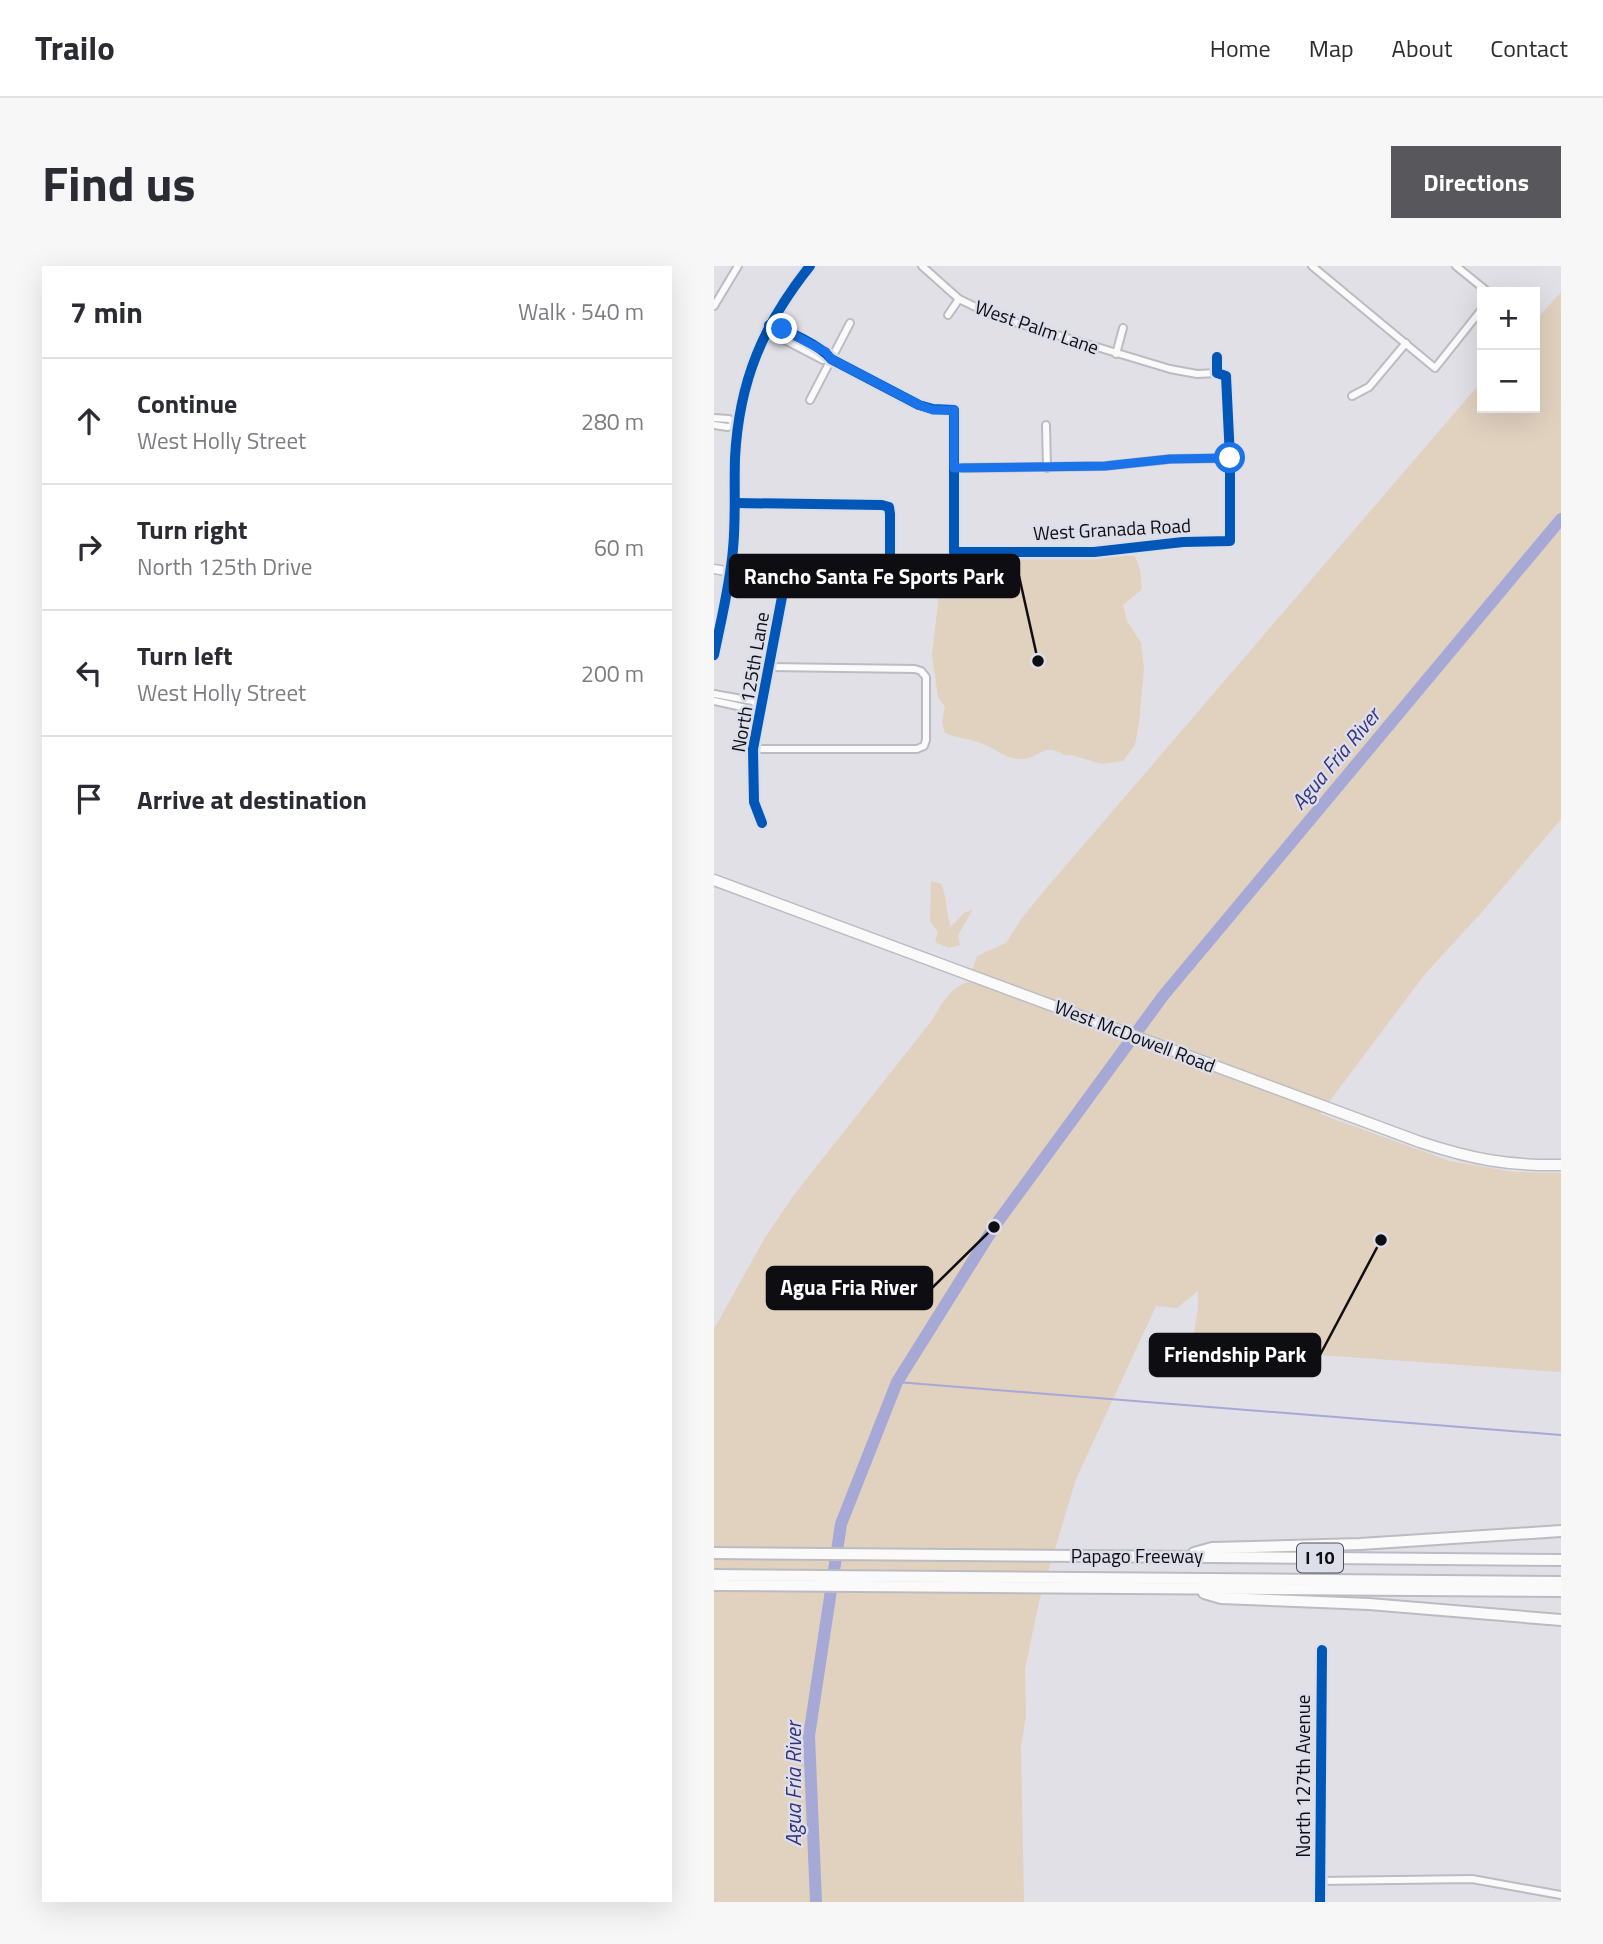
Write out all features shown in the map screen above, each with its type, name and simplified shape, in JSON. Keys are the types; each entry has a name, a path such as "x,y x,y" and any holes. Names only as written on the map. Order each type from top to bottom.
{"highway":[{"path":"1178,1557 1212,1548 1360,1545 1561,1531"},
{"name":"Papago Freeway","path":"714,1553 1561,1559"},
{"path":"714,1575 1076,1583 1561,1582"},
{"name":"Papago Freeway","path":"714,1585 1076,1583 1187,1589 1561,1591"},
{"path":"1187,1589 1221,1598 1368,1604 1561,1620"}],"main road":[{"name":"West McDowell Road","path":"714,880 1326,1108 1473,1159 1521,1165 1561,1165"}],"street":[{"path":"714,306 738,266"},
{"path":"714,655 731,572 738,425 749,372 769,325 810,266"},
{"name":"West Palm Lane","path":"922,266 959,299 994,316 1170,369 1197,374 1217,373"},
{"path":"1312,266 1435,368 1477,315"},
{"path":"1456,266 1482,287"},
{"path":"1465,273 1471,266"},
{"name":"West Palm Lane","path":"947,315 959,299"},
{"path":"810,400 850,323"},
{"path":"769,325 826,352 831,359 919,405 933,410 954,410 954,468 1105,466 1170,459 1230,458 1226,376 1217,373 1217,357"},
{"name":"West Palm Lane","path":"1116,354 1123,328"},
{"path":"1352,396 1369,387 1406,343"},
{"path":"714,418 729,419 738,425"},
{"path":"714,425 738,425"},
{"path":"1046,425 1047,468"},
{"name":"West Granada Road","path":"954,468 954,552 1094,552 1183,542 1230,541 1230,458"},
{"name":"North 125th Lane","path":"735,503 889,507 890,583 883,587 796,586 786,589 782,597 771,667 753,749 754,802 762,822"},
{"path":"714,569 731,572"},
{"path":"753,749 916,749 924,746 926,677 921,671 771,667"},
{"path":"714,694 753,701 761,708"},
{"path":"714,701 751,709 761,708"},
{"name":"North 127th Avenue","path":"1320,1902 1322,1650"},
{"path":"1320,1881 1472,1879 1561,1895"}],"shaded area":[{"path":"1561,292 1561,819 1425,974 1320,1114 1450,1161 1514,1172 1561,1173 1561,1372 1192,1346 1198,1291 1177,1308 1156,1306 1076,1479 1039,1602 1025,1669 1026,1716 1021,1746 1024,1902 714,1902 714,1329 766,1236 794,1195 933,1019 947,997 968,982 977,956 1006,943 1044,891 1477,387 1477,413 1540,413 1540,315"},
{"path":"1135,556 1140,570 1142,589 1123,605 1127,621 1141,643 1144,668 1135,745 1123,761 1102,764 1052,750 1029,758 1016,759 983,744 945,733 942,722 945,707 938,697 932,655 938,603 937,580 948,560 1092,558"},
{"path":"931,881 941,884 951,927 964,913 973,909 958,935 960,945 949,948 935,942 938,932 930,921"}],"waterway":[{"name":"Agua Fria River","path":"816,1902 809,1736 841,1524 897,1382 994,1227 1163,996 1561,519"},
{"path":"897,1382 1561,1435"}],"cycle path":[{"path":"714,655 732,562 737,430 748,379 756,355 779,310 810,266"},
{"path":"769,325 803,339 831,359 919,405 954,410 954,552 1094,552 1183,542 1230,541 1226,376 1217,373 1217,357"},
{"path":"735,503 882,505 889,507 890,514 890,583 883,587 796,586 786,589 782,597 753,749 754,802 762,823"},
{"path":"1320,1902 1322,1650"}],"place":[{"name":"Rancho Santa Fe Sports Park","path":"1038,661"},
{"name":"Agua Fria River","path":"994,1227"},
{"name":"Friendship Park","path":"1381,1240"}],"route":[{"path":"782,329 826,352 831,359 919,405 933,410 954,410 954,468 1105,466 1170,459 1230,458"}]}
